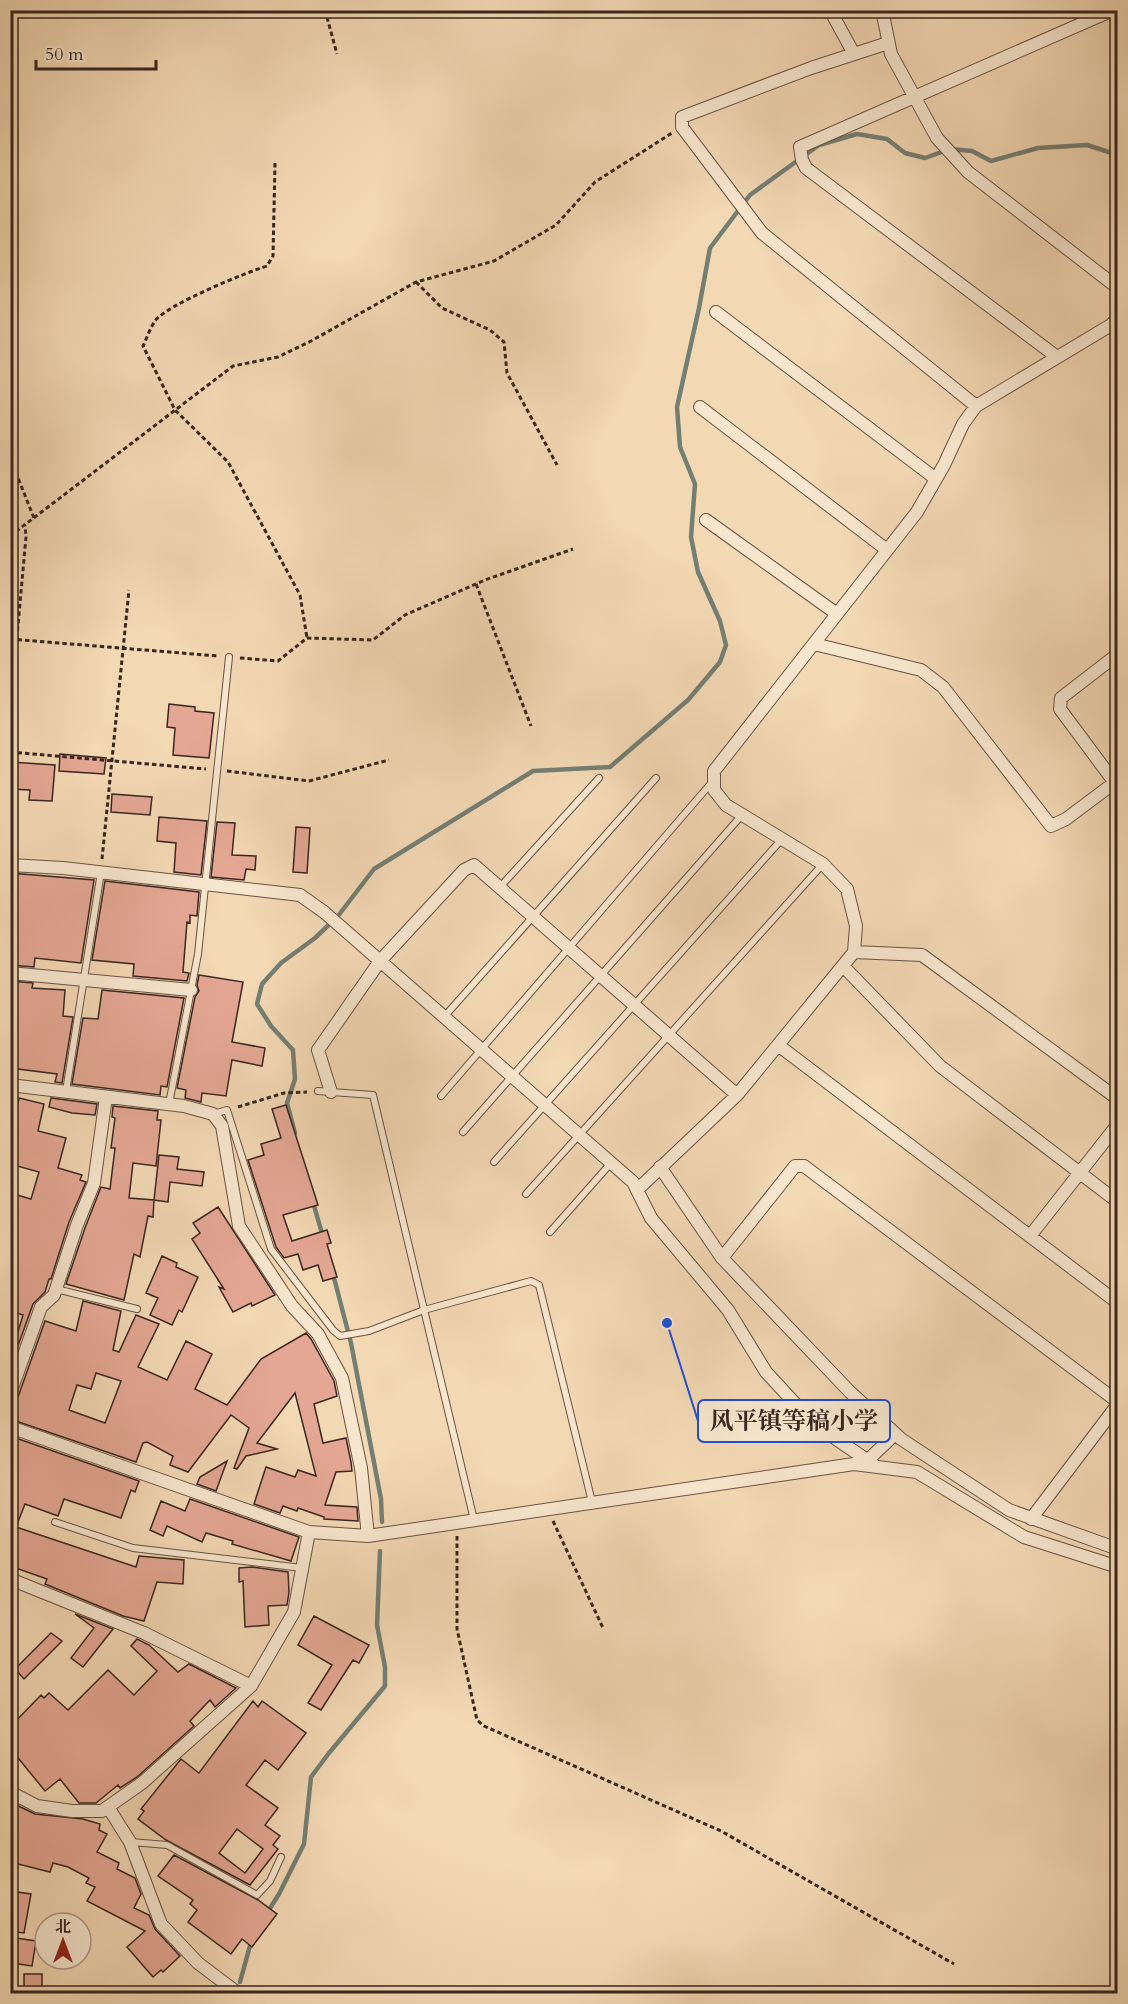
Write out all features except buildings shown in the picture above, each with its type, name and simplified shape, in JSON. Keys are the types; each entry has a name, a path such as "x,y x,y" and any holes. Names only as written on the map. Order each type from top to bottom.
{"street":[{"path":"830,10 854,54"},
{"path":"882,10 891,54 937,138 968,172 1118,288"},
{"path":"1057,357 806,168 800,147 1113,10"},
{"path":"888,43 811,68 682,117 682,127 762,233 976,405"},
{"path":"716,312 936,479"},
{"path":"637,1190 737,1095 854,952 856,926 847,889 824,864 726,805 714,790 714,771 916,512 936,479 963,424 976,405 1111,325 1118,318"},
{"path":"700,407 887,550"},
{"path":"706,520 837,614"},
{"path":"814,644 921,670 943,687 1051,826 1066,819 1116,783 1060,709 1061,698 1118,654"},
{"path":"10,865 101,872 300,895 324,912 633,1182 651,1218 728,1310 766,1372 814,1424 872,1464"},
{"path":"325,1092 318,1050 380,962 464,870 474,865 737,1095"},
{"path":"854,952 922,955 1118,1100"},
{"path":"843,966 940,1066 1118,1202"},
{"path":"10,973 191,990"},
{"path":"778,1045 1118,1303"},
{"path":"10,1085 184,1106 213,1114 222,1126 239,1226 292,1306 318,1334 342,1378 361,1468 369,1536"},
{"path":"10,1394 41,1307 54,1295 77,1225 94,1184 106,1097"},
{"path":"1030,1236 1118,1124"},
{"path":"722,1258 795,1166 804,1166 1118,1403 1031,1519"},
{"path":"660,1167 722,1258 850,1392 895,1434 1009,1510 1118,1549"},
{"path":"10,1426 309,1532 369,1536 854,1464 872,1464 917,1472 1024,1537 1118,1567"},
{"path":"872,1464 895,1434"},
{"path":"10,1792 37,1806 72,1811 102,1811 142,1783 251,1686 294,1612 309,1532"},
{"path":"10,1579 144,1633 251,1686"},
{"path":"108,1807 130,1842 161,1924 198,1964 239,1994"}],"lane":[{"path":"169,1104 198,954 229,657"},
{"path":"500,887 599,778"},
{"path":"444,1017 656,778"},
{"path":"441,1096 714,780"},
{"path":"463,1132 742,815"},
{"path":"494,1162 782,839"},
{"path":"526,1194 824,864"},
{"path":"66,1092 101,872"},
{"path":"325,1092 373,1095 474,1520"},
{"path":"213,1114 227,1110 270,1249 340,1336 369,1331 424,1310 531,1281 539,1285 592,1502"},
{"path":"550,1232 611,1163"},
{"path":"56,1289 136,1309"},
{"path":"55,1522 133,1548 302,1568"},
{"path":"130,1842 167,1845 257,1895 270,1881 281,1857"}],"path":[{"path":"326,10 337,54"},
{"path":"10,536 232,366 278,357 416,282 494,261 556,225 595,182 682,127"},
{"path":"275,163 273,256 267,266 251,270 170,307 155,320 143,346 175,410 228,462 300,595 308,638"},
{"path":"416,282 442,308 490,330 504,342 507,373 557,465"},
{"path":"10,458 34,518"},
{"path":"10,713 18,639 25,525"},
{"path":"10,639 278,661 308,638 373,640 405,615 476,584 573,549"},
{"path":"476,584 531,726"},
{"path":"101,872 129,590"},
{"path":"10,752 218,770 309,781 389,760"},
{"path":"227,1110 284,1094 325,1092"},
{"path":"547,1509 603,1628"},
{"path":"457,1522 457,1629 477,1720 484,1726 721,1831 954,1964"}],"waterway":[{"path":"295,1133 287,1103 295,1079 293,1050 271,1026 257,1004 262,984 281,963 315,938 338,916 374,869 533,771 610,767 688,700 720,662 726,645 720,621 698,572 691,537 695,484 680,447 677,407 710,248 750,195 819,145 857,134 887,139 905,153 925,158 950,149 972,151 991,161 1038,148 1087,145 1118,155"},
{"path":"313,1202 323,1237"},
{"path":"333,1274 351,1343 381,1499 382,1522"},
{"path":"267,1913 304,1844 311,1777 385,1686 385,1667 377,1625 380,1551"},
{"path":"240,1982 251,1942"}],"place":[{"name":"风平镇等稿小学","path":"667,1323"}]}
